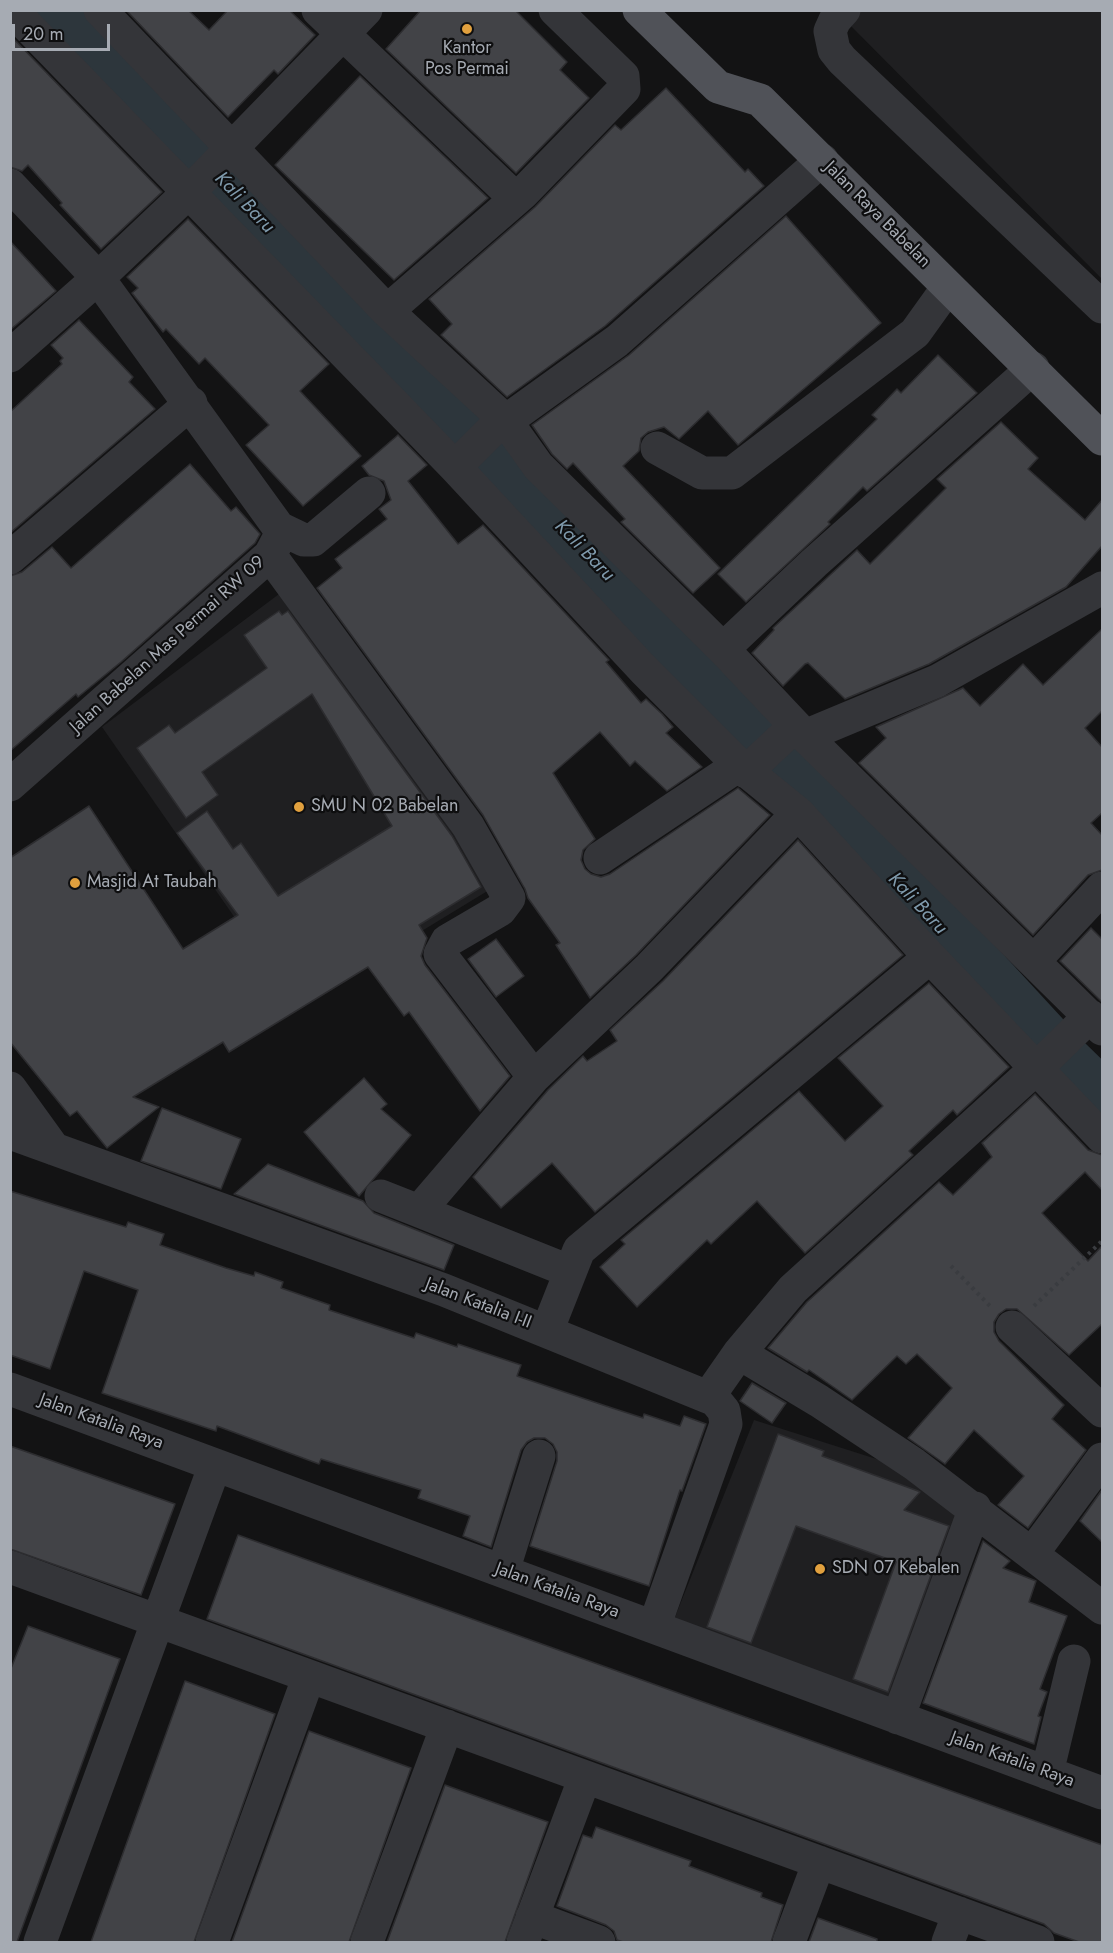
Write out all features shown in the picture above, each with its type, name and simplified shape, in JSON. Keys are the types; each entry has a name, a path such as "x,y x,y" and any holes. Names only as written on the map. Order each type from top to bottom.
{"main road":[{"name":"Jalan Raya Babelan","path":"639,10 718,87 760,100 1033,368 1102,439"}],"street":[{"path":"12,10 191,189 458,463 644,670 746,768 798,813 930,957 1039,1066 1102,1137"},
{"path":"100,10 229,150 387,311 502,423 538,466 723,649 798,730 1034,961 1087,1027 1039,1066 793,1289 738,1353 709,1396 724,1411 726,1424 654,1627"},
{"path":"318,10 514,198"},
{"path":"10,356 98,278 191,189 366,10"},
{"path":"387,311 514,198 523,193 624,89 623,76 555,10"},
{"path":"844,10 835,20 830,31 834,50 842,60 1102,308"},
{"path":"458,463 502,423 617,341 822,160"},
{"path":"10,185 98,278 191,403 274,541 468,826 509,898 501,910 447,941 440,954 534,1077"},
{"path":"657,448 702,472 732,473 915,333 948,286"},
{"path":"723,649 814,563 1033,368"},
{"path":"10,558 191,403"},
{"path":"274,541 314,540 369,493"},
{"name":"Jalan Babelan Mas Permai RW 09","path":"10,785 274,541"},
{"path":"600,858 746,768 798,730 937,681 1102,588"},
{"path":"419,1211 534,1077 649,968 798,813"},
{"path":"1034,961 1102,888"},
{"path":"547,1331 579,1250 930,957"},
{"path":"10,1088 54,1149"},
{"name":"Jalan Katalia I-II","path":"10,1134 444,1290 709,1396"},
{"path":"381,1196 569,1271"},
{"path":"1012,1327 1102,1411"},
{"path":"738,1353 863,1429 975,1508 1102,1608"},
{"name":"Jalan Katalia Raya","path":"10,1389 1102,1793"},
{"path":"503,1571 539,1456"},
{"path":"1032,1554 1102,1459"},
{"path":"40,1942 215,1465"},
{"path":"898,1718 975,1508"},
{"path":"10,1567 819,1863 953,1928 1038,1942"},
{"path":"1047,1773 1074,1661"},
{"path":"212,1942 309,1676"},
{"path":"367,1942 447,1726"},
{"path":"585,1777 527,1930 599,1942"},
{"path":"789,1942 819,1863"}],"path":[{"path":"951,1266 1012,1327 1102,1241"}],"shaded area":[{"path":"854,10 1102,11 1102,279 845,20"},
{"name":"SMU N 02 Babelan","path":"291,585 494,887 297,1007 102,727"},
{"name":"SDN 07 Kebalen","path":"754,1420 889,1463 964,1515 899,1702 673,1622"}],"building":[{"path":"126,10 188,10 209,30 228,10 289,10 315,35 278,74 274,70 228,117"},
{"path":"421,10 515,10 567,62 560,70 589,98 516,173 386,49"},
{"path":"10,35 162,192 101,249 60,205 62,203 28,165 22,171 10,167"},
{"path":"360,76 488,198 394,280 275,165"},
{"path":"666,88 745,172 748,169 764,186 605,326 507,397 441,335 452,324 429,299 535,207 615,125 621,130"},
{"path":"786,216 881,323 738,445 708,411 679,439 664,427 648,432 641,438 639,451 623,466 720,568 693,593 621,522 625,519 573,463 567,469 552,454 532,425 629,355"},
{"path":"188,219 329,364 300,391 361,456 303,506 246,445 269,425 205,358 199,364 166,329 163,332 132,293 138,288 127,277"},
{"path":"10,241 56,291 10,330"},
{"path":"79,320 133,377 129,382 155,409 10,533 10,412 62,364 60,361 63,358 51,345"},
{"path":"938,355 977,393 867,491 863,487 828,522 830,524 746,602 718,574 877,419 872,415 897,389 901,393"},
{"path":"1001,422 1038,458 1028,469 1085,520 1102,500 1102,546 1066,587 929,664 845,699 808,663 783,686 752,653 774,630 773,628 857,550 870,564 946,488 937,479"},
{"path":"398,435 427,465 408,481 458,544 483,525 609,660 606,662 641,703 646,699 662,714 673,727 666,733 702,767 667,791 635,761 630,766 600,732 553,773 595,839 583,850 581,860 585,869 601,877 610,874 738,788 770,815 636,955 590,998 556,945 560,943 528,898 483,815 317,588 342,568 335,559 387,519 379,509 391,500 384,481 369,475 362,466"},
{"path":"190,464 231,511 236,507 260,534 255,543 121,662 78,697 76,694 10,751 10,576 22,572 52,547 71,568"},
{"path":"279,611 282,615 288,611 452,836 481,887 419,925 427,938 421,956 425,965 510,1076 480,1111 409,1012 404,1016 368,967 229,1052 223,1042 133,1097 159,1107 107,1148 77,1111 70,1116 10,1042 10,858 89,806 183,949 238,915 177,833 207,811 233,849 241,843 278,896 392,826 312,694 202,772 218,795 186,818 137,748 169,725 175,733 267,668 244,635"},
{"path":"1102,629 1102,711 1085,728 1102,747 1102,813 1091,823 1102,835 1102,870 1088,875 1033,935 859,763 886,738 876,727 963,688 980,706 1023,664 1043,685"},
{"path":"798,840 903,955 595,1212 552,1163 501,1208 473,1177 548,1090 583,1056 587,1061 617,1041 610,1030 663,981"},
{"path":"1091,928 1102,939 1102,1002 1060,961"},
{"path":"496,939 524,976 496,997 468,959"},
{"path":"929,983 1009,1067 957,1115 953,1110 909,1151 913,1155 805,1253 757,1201 711,1244 707,1240 637,1307 600,1267 625,1244 621,1240 799,1091 845,1141 883,1106 838,1058"},
{"path":"364,1078 387,1104 381,1109 411,1135 359,1196 304,1132"},
{"path":"1035,1094 1088,1150 1102,1155 1102,1190 1085,1172 1042,1213 1088,1261 1102,1246 1102,1324 1069,1355 1017,1309 1006,1309 994,1322 994,1332 999,1341 1064,1405 1052,1419 1086,1450 1028,1528 998,1505 1024,1476 974,1430 945,1464 908,1438 952,1388 917,1354 906,1364 897,1356 852,1400 809,1370 807,1372 768,1348 807,1302 939,1182 953,1195 992,1157 982,1143"},
{"path":"162,1108 241,1139 221,1189 141,1161"},
{"path":"268,1164 363,1201 374,1213 454,1245 444,1270 234,1194"},
{"path":"10,1191 126,1227 128,1222 164,1234 160,1245 226,1268 254,1276 255,1272 283,1282 281,1288 330,1305 329,1310 414,1338 416,1333 521,1365 517,1376 606,1406 643,1418 644,1414 680,1426 684,1416 706,1424 682,1491 680,1490 649,1586 530,1546 557,1461 557,1452 553,1444 545,1438 534,1438 527,1442 521,1450 491,1547 463,1536 470,1516 418,1498 421,1490 321,1459 319,1464 217,1426 216,1431 102,1393 138,1290 84,1271 50,1369 10,1355"},
{"path":"752,1383 786,1403 772,1423 740,1401"},
{"path":"778,1434 824,1451 822,1456 920,1492 904,1510 949,1526 888,1692 853,1679 896,1562 796,1526 751,1643 707,1627"},
{"path":"10,1446 175,1504 141,1595 10,1549"},
{"path":"1102,1490 1102,1542 1080,1521"},
{"path":"238,1535 1102,1845 1102,1942 1079,1942 1054,1933 1044,1924 207,1619"},
{"path":"983,1541 1010,1561 1003,1568 1036,1581 1029,1602 1067,1616 1040,1689 1047,1692 1038,1716 1041,1717 1034,1744 923,1703"},
{"path":"28,1626 120,1659 17,1942 10,1942 10,1671"},
{"path":"185,1681 275,1714 194,1942 91,1942"},
{"path":"309,1731 411,1768 349,1942 232,1942"},
{"path":"445,1785 548,1822 505,1942 387,1942"},
{"path":"596,1827 691,1861 689,1866 762,1893 761,1897 783,1905 771,1942 623,1942 617,1940 614,1931 606,1925 557,1906 583,1835 592,1838"},
{"path":"818,1918 877,1939 877,1942 809,1942"}],"waterway":[{"name":"Kali Baru","path":"56,10 723,693 1064,1063 1102,1100"}],"place":[{"name":"Kantor Pos Permai","path":"467,29"},
{"name":"SMU N 02 Babelan","path":"299,807"},
{"name":"Masjid At Taubah","path":"75,883"},
{"name":"SDN 07 Kebalen","path":"820,1569"}]}
